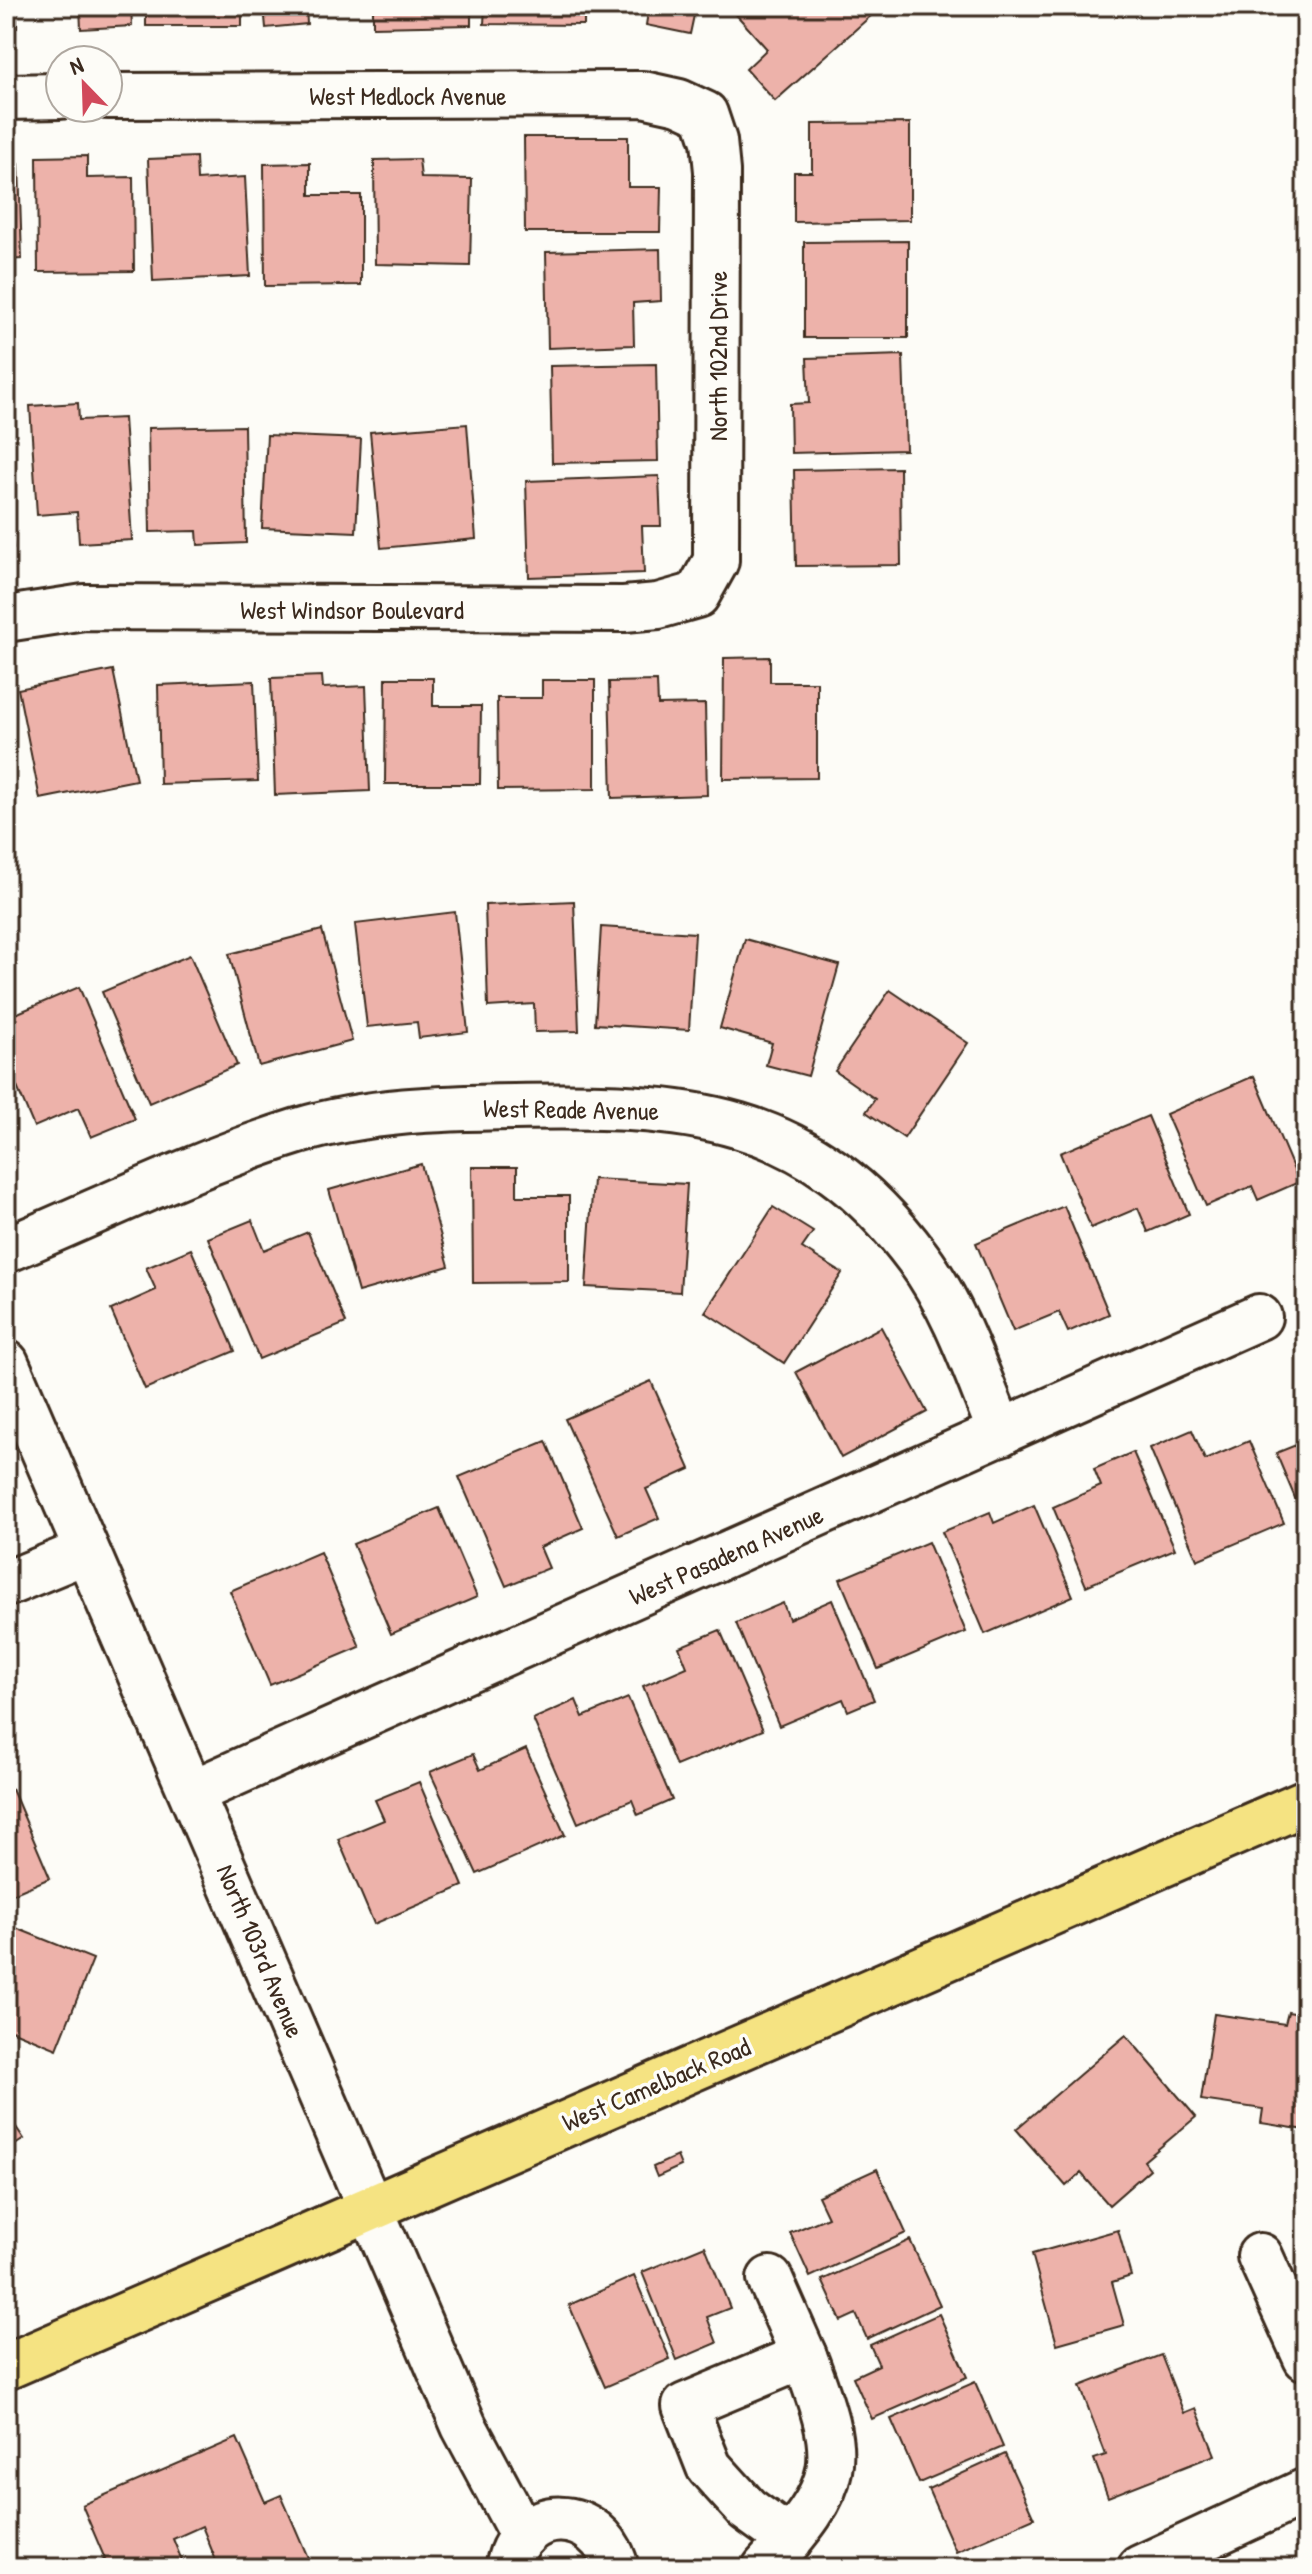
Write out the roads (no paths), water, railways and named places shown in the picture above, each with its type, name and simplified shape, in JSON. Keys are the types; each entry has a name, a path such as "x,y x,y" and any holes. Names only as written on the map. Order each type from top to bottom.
{"main road":[{"name":"West Camelback Road","path":"6,2367 1306,1802"}],"street":[{"name":"West Medlock Avenue","path":"124,96 643,94 679,102 705,114"},
{"path":"6,97 44,96"},
{"name":"North 102nd Drive","path":"697,595 716,561 717,171 714,141 705,114"},
{"name":"West Windsor Boulevard","path":"6,619 84,607 624,609 658,606 697,595"},
{"name":"West Reade Avenue","path":"6,1250 213,1163 297,1132 351,1117 414,1110 554,1106 657,1109 704,1115 761,1132 817,1160 858,1193 893,1229 919,1259 956,1325 1001,1433"},
{"name":"West Pasadena Avenue","path":"193,1792 1259,1317"},
{"name":"North 103rd Avenue","path":"6,1363 193,1792 515,2552 537,2525 554,2520 580,2523 603,2537 616,2568"},
{"path":"6,1584 86,1551"},
{"path":"1260,2256 1306,2358"},
{"path":"770,2279 804,2356 827,2418 832,2458 823,2495 778,2554 747,2509 709,2467 685,2406 804,2356"},
{"path":"1140,2568 1306,2491"}]}
